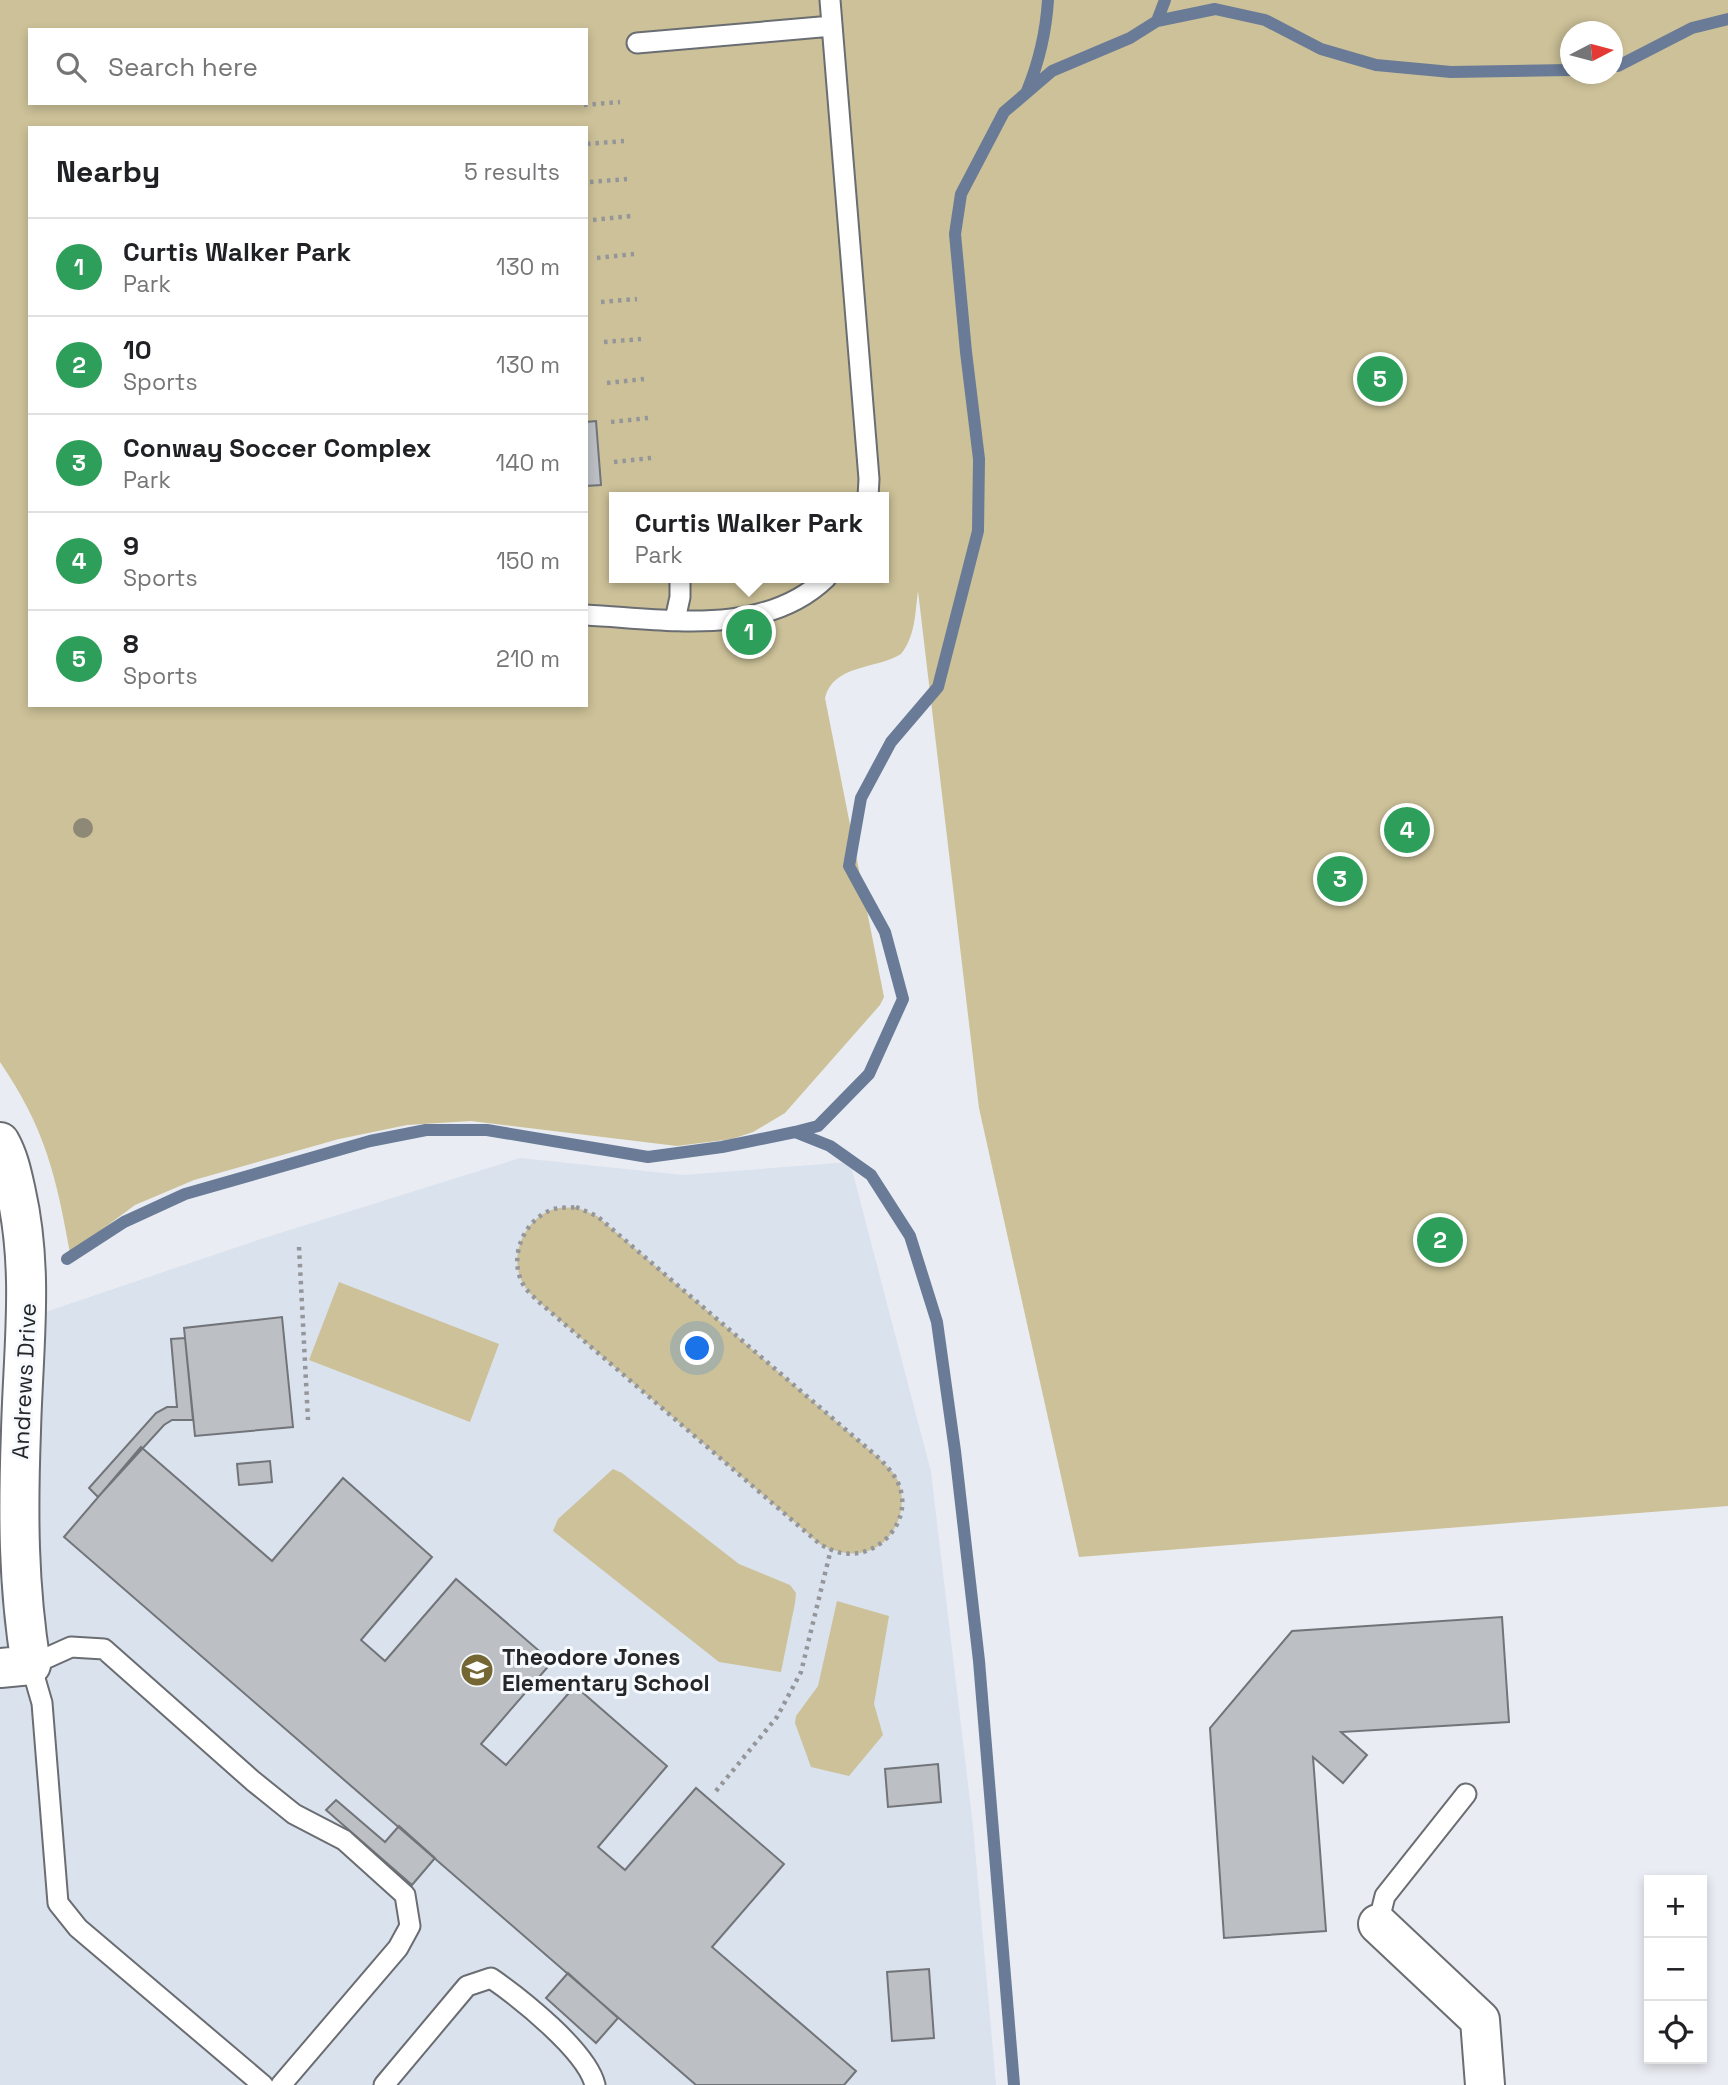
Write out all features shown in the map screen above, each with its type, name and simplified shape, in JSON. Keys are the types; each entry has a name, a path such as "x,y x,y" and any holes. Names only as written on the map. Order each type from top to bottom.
{"street":[{"name":"Andrews Drive","path":"0,1142 9,1157 24,1227 28,1295 18,1541 23,1617 16,1666"},
{"path":"1378,1924 1480,2020 1485,2085"}],"lane":[{"path":"830,0 868,492"},
{"path":"637,43 832,26"},
{"path":"676,620 680,583"},
{"path":"588,615 728,620 767,614 803,597 820,583"},
{"path":"263,2085 78,1928 58,1903 42,1703 16,1666 71,1647 104,1649 253,1781 294,1814 344,1840 405,1895 410,1926 398,1948 281,2085"},
{"path":"1378,1924 1385,1896 1466,1794"},
{"path":"384,2085 467,1986 491,1978 510,1991 580,2054 595,2085"}],"path":[{"path":"588,104 620,102"},
{"path":"588,144 624,141"},
{"path":"590,183 627,178"},
{"path":"593,220 631,216"},
{"path":"597,258 634,254"},
{"path":"601,302 637,299"},
{"path":"604,342 641,339"},
{"path":"607,383 644,379"},
{"path":"611,422 648,418"},
{"path":"614,462 651,458"},
{"path":"576,1207 597,1216 880,1459 895,1476 902,1497 900,1520 887,1540 866,1552 843,1554 831,1549 821,1545 539,1302 523,1285 517,1262 521,1238 534,1220 554,1209 576,1207"},
{"path":"299,1247 308,1420"},
{"path":"716,1791 777,1717 801,1672 831,1549"}],"shaded area":[{"path":"0,0 1728,0 1728,1506 1079,1557 979,1108 918,591 912,631 901,654 846,673 830,687 825,698 884,997 880,1005 785,1113 753,1132 732,1139 677,1146 471,1121 407,1125 339,1139 194,1180 135,1205 70,1253 54,1176 28,1109 0,1062"},
{"name":"Theodore Jones Elementary School","path":"520,1158 683,1175 850,1162 931,1472 973,1826 996,2085 0,2085 0,1513 7,1325 261,1239"},
{"path":"576,1207 597,1216 880,1459 895,1475 900,1486 901,1510 898,1521 885,1541 875,1548 858,1553 842,1552 821,1545 531,1294 519,1274 517,1263 521,1240 534,1221 543,1214 556,1208"},
{"path":"339,1282 499,1344 470,1422 309,1360"},
{"path":"613,1469 622,1473 739,1564 790,1585 796,1593 795,1603 781,1672 719,1662 553,1531 558,1519"},
{"path":"837,1601 889,1616 874,1704 883,1735 849,1776 811,1767 795,1723 796,1716 818,1686"}],"building":[{"path":"596,421 601,485 588,486 588,422"},
{"path":"282,1317 293,1427 195,1436 184,1328"},
{"path":"185,1338 193,1420 172,1420 164,1425 98,1497 89,1488 156,1413 167,1407 177,1407 171,1339"},
{"path":"141,1447 272,1561 343,1478 432,1557 361,1640 385,1661 456,1579 552,1662 481,1744 506,1765 575,1686 667,1766 598,1847 625,1870 696,1788 784,1864 712,1947 856,2071 844,2085 696,2085 64,1537"},
{"path":"270,1461 272,1482 239,1485 237,1464"},
{"path":"1502,1617 1509,1722 1341,1732 1367,1755 1343,1783 1313,1757 1326,1931 1224,1938 1210,1728 1292,1631"},
{"path":"938,1764 941,1802 888,1807 885,1769"},
{"path":"336,1800 385,1842 399,1826 435,1858 412,1885 326,1810"},
{"path":"929,1969 934,2038 892,2041 887,1972"},
{"path":"568,1973 618,2018 596,2043 546,1998"}],"waterway":[{"path":"1027,91 1041,47 1048,0"},
{"path":"1157,21 1165,0"},
{"path":"795,1132 818,1126 869,1074 903,999 885,932 849,866 861,798 891,742 938,687 978,531 979,459 955,234 961,194 1004,112 1052,71 1130,38 1157,21 1215,9 1265,20 1321,49 1376,65 1451,72 1560,70"},
{"path":"1623,63 1692,28 1728,19"},
{"path":"67,1259 124,1222 185,1194 370,1141 426,1130 487,1130 648,1157 722,1147 795,1132 830,1146 871,1175 910,1236 937,1322 979,1661 1014,2085"}],"place":[{"name":"8","path":"1380,379"},
{"name":"Curtis Walker Park","path":"749,632"},
{"name":"9","path":"1407,830"},
{"name":"Conway Soccer Complex","path":"1340,879"},
{"name":"10","path":"1440,1240"},
{"name":"Theodore Jones Elementary School","path":"477,1670"}]}
